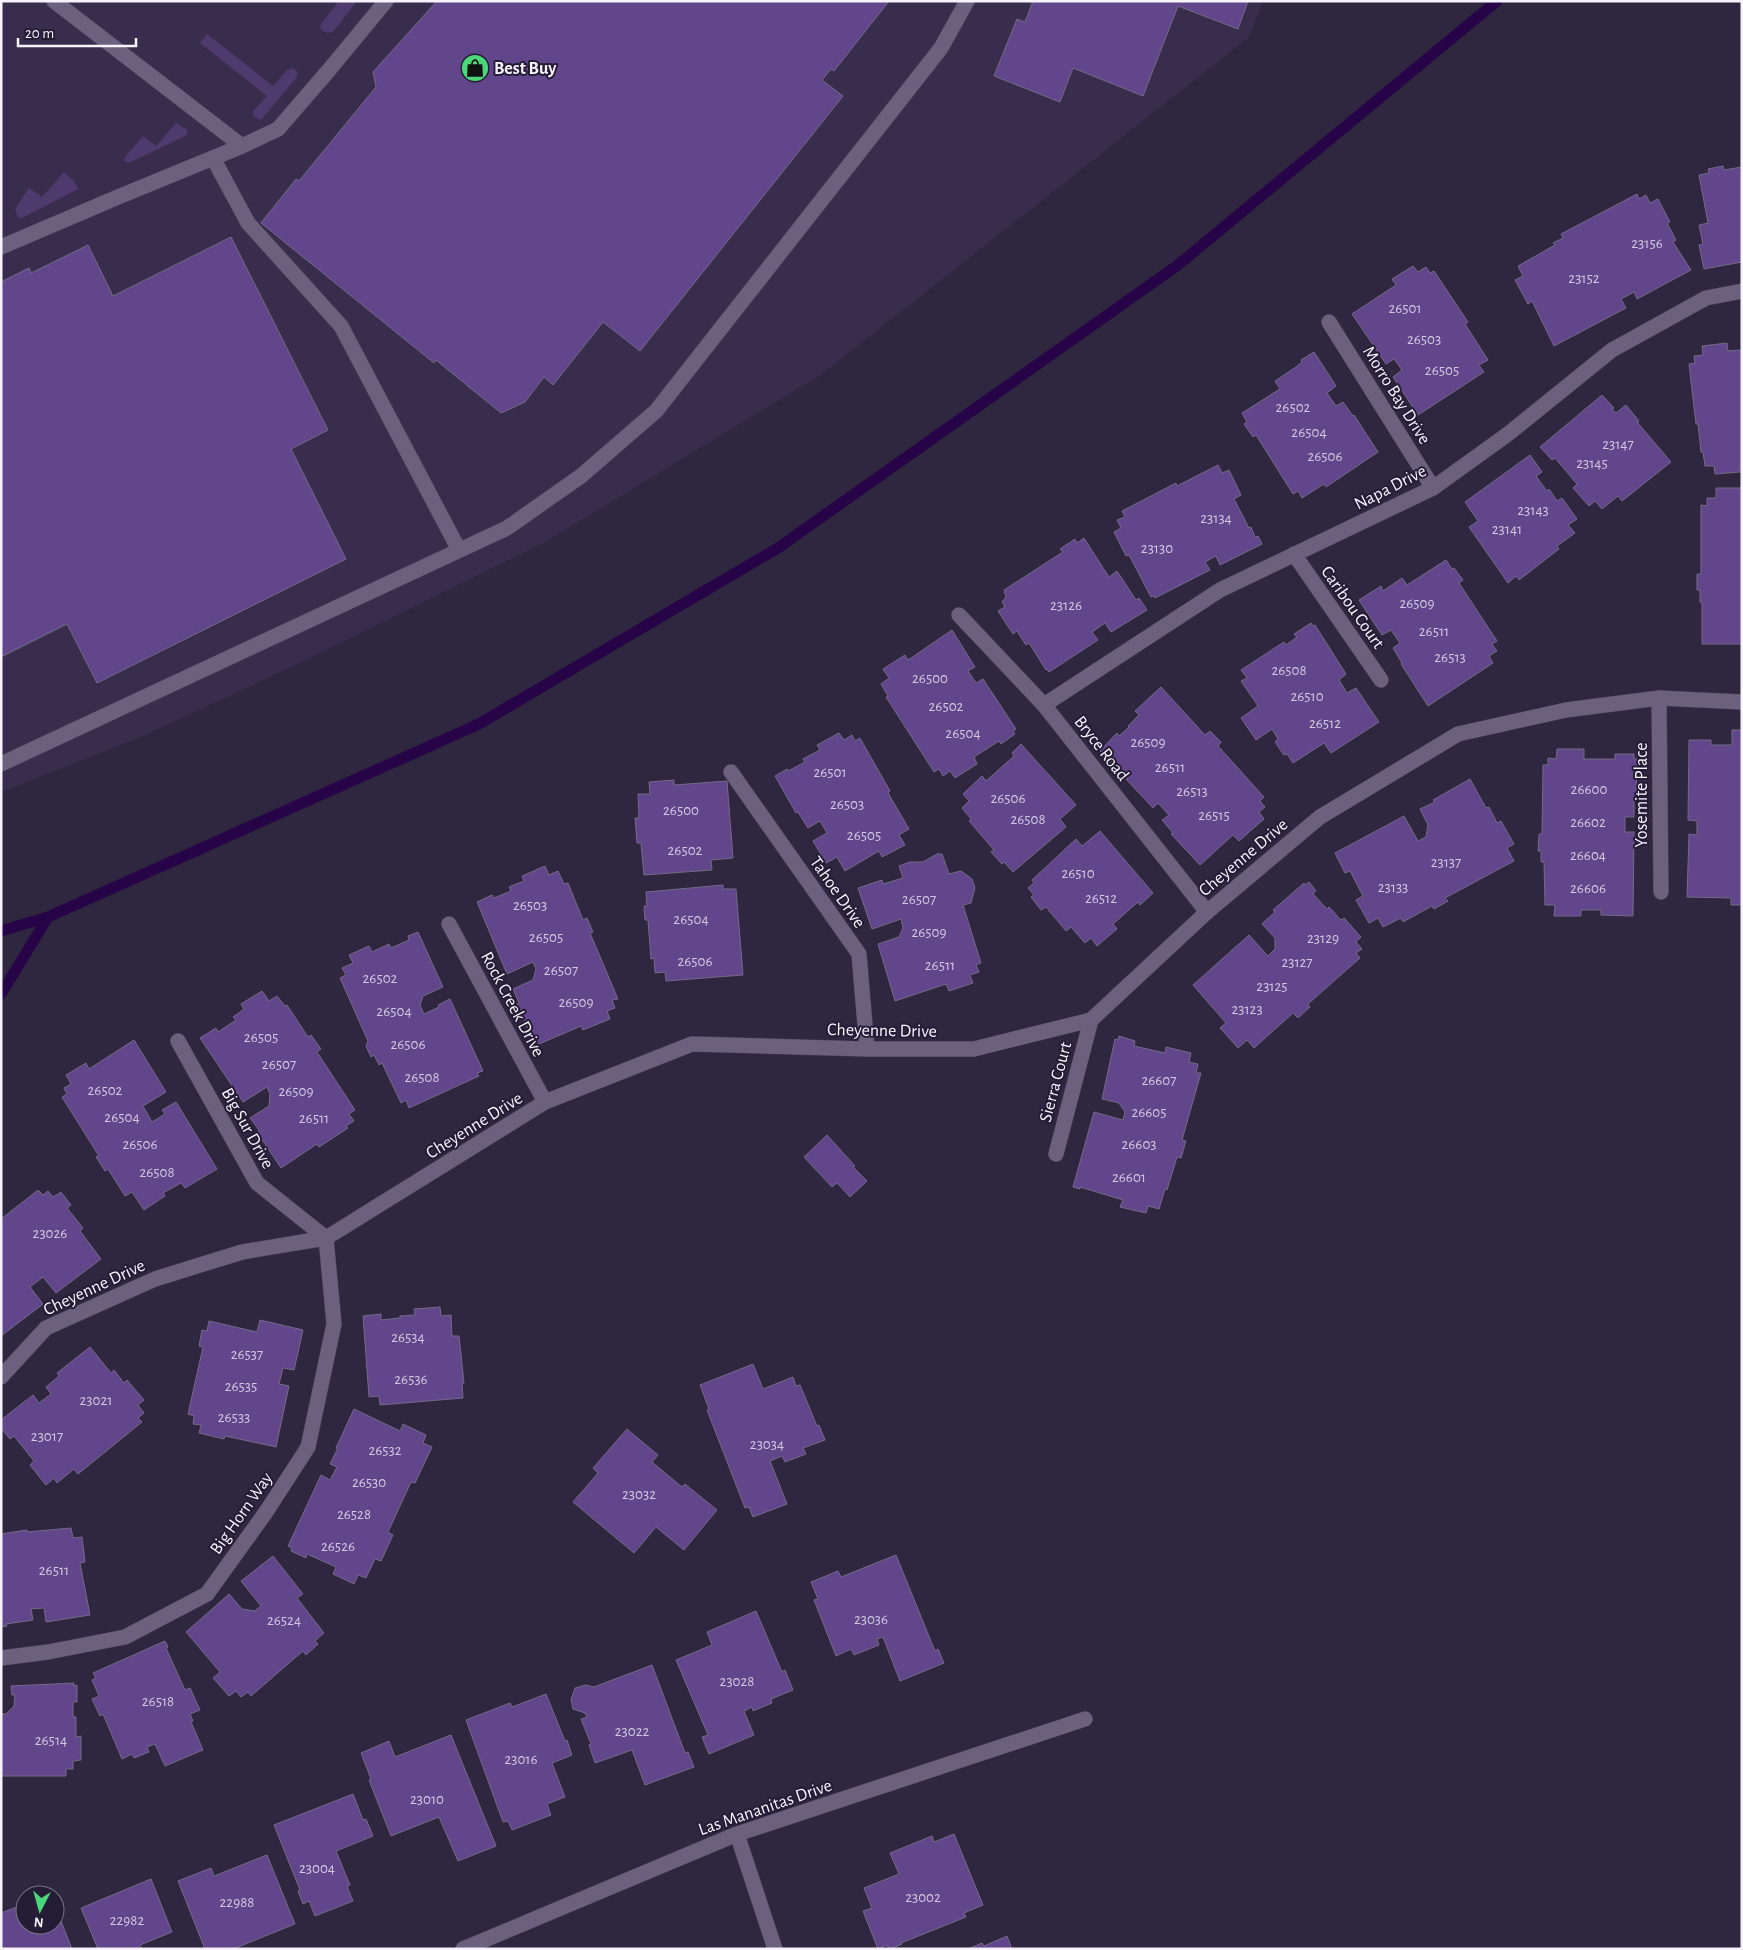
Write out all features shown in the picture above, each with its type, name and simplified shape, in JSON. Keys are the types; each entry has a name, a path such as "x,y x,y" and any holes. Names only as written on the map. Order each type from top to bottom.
{"street":[{"path":"54,1 242,146"},
{"path":"1,247 242,146 278,129 386,1"},
{"path":"1,764 507,528 582,476 656,411 941,48 967,1"},
{"path":"213,158 248,223 341,326 459,550"},
{"name":"Napa Drive","path":"1044,705 1220,590 1433,488 1508,434 1612,350 1706,298 1742,291"},
{"name":"Morro Bay Drive","path":"1329,322 1433,488"},
{"name":"Caribou Court","path":"1294,554 1381,680"},
{"name":"Bryce Road","path":"958,615 1044,705 1207,912"},
{"name":"Cheyenne Drive","path":"1,1378 46,1328 155,1279 242,1252 326,1238 545,1102 692,1044 867,1049 974,1049 1091,1020 1207,912 1320,817 1458,734 1566,710 1659,698 1742,702"},
{"name":"Yosemite Place","path":"1659,698 1660,892"},
{"name":"Tahoe Drive","path":"731,772 859,954 867,1049"},
{"name":"Rock Creek Drive","path":"449,924 545,1102"},
{"name":"Sierra Court","path":"1056,1154 1091,1020"},
{"name":"Big Sur Drive","path":"178,1041 256,1183 326,1238"},
{"name":"Big Horn Way","path":"1,1658 48,1652 125,1637 207,1594 266,1512 308,1447 334,1324 326,1238"},
{"name":"Las Mananitas Drive","path":"463,1949 737,1834 1086,1719"},
{"path":"737,1834 775,1949"}],"shaded area":[{"path":"1,1 1263,1 1249,37 822,374 545,542 304,661 141,737 1,792"},
{"path":"339,1 357,1 333,32 327,33 320,29 321,24"},
{"path":"207,34 273,86 287,70 292,68 297,71 297,77 261,120 254,117 253,111 267,96 200,43"},
{"path":"176,123 187,130 188,133 185,136 129,163 124,161 125,157 143,136 156,146"},
{"path":"64,172 75,182 78,189 22,218 18,217 15,209 29,188 42,197"}],"building":[{"path":"437,1 889,1 834,71 831,69 822,80 843,96 640,351 603,322 553,385 544,377 525,402 501,413 436,360 434,363 261,223 296,179 299,181 376,87 373,72"},
{"path":"1033,1 1248,1 1238,29 1178,6 1143,96 1073,68 1060,102 994,76 1017,19 1025,22"},
{"path":"1723,166 1724,170 1742,167 1742,262 1704,269 1699,245 1703,244 1699,225 1708,223 1699,175 1709,173 1708,169"},
{"path":"1637,194 1639,199 1646,195 1650,203 1658,199 1670,222 1667,223 1676,240 1673,242 1691,270 1637,299 1634,292 1621,299 1626,308 1554,346 1532,301 1528,304 1515,280 1523,276 1518,266 1555,245 1553,243 1563,238 1561,234"},
{"path":"231,237 328,430 291,449 346,559 97,683 67,624 1,657 1,282 29,268 31,273 88,245 113,296"},
{"path":"1413,266 1418,272 1426,267 1430,273 1434,271 1468,322 1465,324 1488,360 1479,365 1484,372 1418,415 1393,377 1402,370 1394,359 1386,364 1352,314 1396,285 1392,279"},
{"path":"1727,343 1728,351 1742,350 1742,466 1740,466 1740,472 1715,474 1714,466 1705,466 1703,452 1701,452 1689,364 1695,363 1694,356 1703,355 1702,346"},
{"path":"1314,352 1336,386 1327,393 1336,406 1343,402 1354,415 1378,452 1326,487 1324,484 1302,498 1298,491 1293,494 1256,435 1253,437 1244,424 1247,422 1242,413 1280,389 1275,381"},
{"path":"1602,395 1616,413 1626,405 1639,421 1637,422 1671,462 1622,501 1618,496 1602,509 1595,501 1589,506 1573,488 1577,484 1555,458 1552,460 1540,447"},
{"path":"1530,455 1542,472 1536,476 1547,491 1549,489 1557,501 1562,498 1577,519 1568,525 1575,533 1557,546 1559,549 1519,580 1516,576 1508,583 1469,527 1478,521 1465,502"},
{"path":"1218,465 1222,473 1229,470 1241,495 1234,499 1249,528 1251,527 1255,537 1258,536 1262,544 1220,565 1216,556 1205,562 1210,570 1155,598 1151,597 1129,555 1126,556 1114,532 1121,528 1117,520 1125,517 1122,511 1176,483 1177,486"},
{"path":"1716,488 1742,488 1742,644 1702,644 1702,602 1700,602 1700,590 1697,590 1697,574 1701,574 1701,505 1707,506 1707,498 1716,498"},
{"path":"1084,538 1109,577 1117,571 1136,600 1139,598 1147,610 1111,632 1105,623 1092,632 1098,640 1049,672 1029,643 1026,645 1017,631 1013,634 998,611 1005,607 1002,602 1006,597 1004,590 1063,552 1060,549 1075,539 1077,543"},
{"path":"1446,560 1463,580 1459,583 1497,641 1492,644 1497,651 1489,656 1493,663 1428,706 1393,648 1400,643 1391,630 1382,635 1359,600 1381,586 1383,591 1402,578 1407,585"},
{"path":"1311,623 1313,626 1315,625 1346,674 1339,680 1347,693 1356,688 1379,722 1331,753 1324,743 1293,763 1287,754 1284,755 1275,742 1278,739 1272,729 1256,740 1241,718 1258,706 1241,681 1247,678 1241,670 1284,642 1286,645 1297,637 1294,634"},
{"path":"952,630 975,667 968,671 976,683 983,679 1016,729 1013,731 1015,734 1001,744 999,741 974,757 977,764 955,778 950,771 943,776 939,769 934,772 886,697 888,696 881,684 889,678 883,669 905,655 908,660"},
{"path":"1161,687 1205,735 1210,731 1221,742 1218,746 1264,797 1260,801 1265,807 1259,812 1264,819 1239,841 1233,835 1200,865 1171,834 1173,833 1162,820 1169,815 1158,803 1153,808 1100,751 1117,733 1119,736 1129,727 1139,715 1135,711"},
{"path":"1732,730 1742,730 1742,905 1731,905 1731,898 1687,897 1689,834 1697,835 1697,821 1688,820 1689,740 1711,740 1711,745 1732,745"},
{"path":"839,733 844,740 852,735 855,741 860,738 909,829 899,835 905,845 882,857 879,851 845,871 837,857 826,863 813,841 827,833 820,821 808,828 798,812 796,813 775,776 805,762 803,759 820,750 817,745"},
{"path":"1021,744 1076,805 1060,819 1066,827 1013,872 991,852 994,850 969,821 971,819 962,808 969,801 963,794 982,776 986,781 1014,756 1012,753"},
{"path":"1557,749 1584,749 1584,759 1615,759 1615,754 1634,754 1634,759 1637,759 1634,817 1625,817 1625,832 1634,832 1633,916 1601,915 1601,910 1581,910 1581,916 1554,916 1555,905 1545,905 1544,862 1541,862 1541,851 1538,851 1539,834 1542,834 1543,765 1548,765 1548,758 1556,759"},
{"path":"1470,779 1486,808 1489,807 1497,823 1501,821 1514,844 1507,848 1514,861 1445,898 1448,901 1434,909 1432,906 1403,922 1401,918 1383,927 1378,918 1369,923 1356,900 1363,896 1350,871 1345,873 1335,853 1404,816 1418,841 1426,837 1428,825 1420,809 1435,802 1433,800"},
{"path":"674,780 674,785 727,781 733,858 711,860 712,870 644,875 641,843 637,843 635,818 639,818 638,794 650,794 649,782"},
{"path":"1100,831 1153,893 1140,905 1138,902 1113,924 1117,929 1097,946 1091,938 1085,943 1071,927 1066,931 1046,907 1041,910 1031,897 1034,895 1028,888 1034,883 1032,880 1076,839 1082,846"},
{"path":"937,854 942,854 949,874 961,871 972,879 975,888 971,903 963,905 981,963 976,965 979,972 970,975 973,983 949,991 946,984 895,1001 878,944 899,937 903,928 901,919 872,929 858,888 882,880 883,884 903,878 899,866 910,862 923,862"},
{"path":"545,866 549,875 558,871 564,884 568,883 583,920 587,918 593,932 590,933 618,999 612,1000 615,1008 607,1011 610,1019 583,1030 581,1026 539,1044 537,1041 533,1042 517,1004 519,1003 513,989 533,980 536,969 533,962 507,974 477,902 492,895 494,898 511,891 509,887 524,881 522,876"},
{"path":"1309,882 1316,891 1313,894 1327,909 1329,907 1341,920 1344,918 1361,937 1356,942 1362,949 1356,953 1360,958 1308,1004 1310,1007 1298,1018 1293,1013 1254,1048 1247,1040 1238,1048 1220,1028 1226,1023 1193,985 1249,935 1268,956 1275,949 1275,938 1262,924 1275,912 1273,910 1304,883 1305,885"},
{"path":"723,885 723,889 736,889 743,975 666,981 665,972 655,973 654,958 651,959 648,920 645,920 646,892"},
{"path":"418,932 443,987 423,996 420,1005 424,1014 450,999 483,1071 477,1073 479,1076 409,1108 406,1100 401,1103 382,1063 379,1065 374,1055 371,1057 366,1046 368,1041 340,978 346,975 342,968 353,963 349,955 369,946 372,952 389,944 391,948 409,940 408,936"},
{"path":"262,991 269,1001 277,996 285,1006 287,1005 308,1037 311,1035 321,1049 317,1052 355,1110 349,1114 354,1121 346,1126 348,1128 319,1147 317,1144 281,1168 250,1118 269,1106 270,1094 267,1087 243,1102 200,1038 216,1028 218,1032 236,1020 233,1017 244,1009 241,1004"},
{"path":"1119,1036 1135,1041 1134,1046 1165,1053 1166,1047 1191,1053 1189,1062 1198,1064 1196,1073 1201,1073 1182,1140 1186,1141 1181,1158 1177,1157 1159,1209 1148,1206 1146,1213 1120,1207 1123,1200 1080,1187 1080,1189 1073,1187 1094,1112 1123,1120 1125,1112 1119,1103 1102,1099 1115,1039 1118,1040"},
{"path":"134,1040 166,1092 143,1106 152,1122 165,1114 162,1110 176,1102 217,1169 185,1188 181,1183 163,1193 165,1196 144,1210 132,1192 125,1196 108,1169 105,1171 96,1157 99,1156 62,1097 67,1094 64,1088 71,1084 66,1075 86,1063 89,1069"},
{"path":"827,1135 867,1181 850,1197 837,1183 832,1187 804,1157"},
{"path":"38,1190 43,1195 48,1191 53,1197 61,1192 71,1205 67,1208 83,1228 80,1231 101,1259 56,1293 43,1277 30,1287 43,1304 1,1336 1,1219"},
{"path":"440,1307 441,1316 451,1315 452,1336 459,1336 464,1383 462,1383 463,1398 380,1405 379,1396 369,1397 363,1316 381,1314 381,1320 400,1318 400,1316 415,1315 414,1309"},
{"path":"260,1320 303,1330 294,1370 283,1368 279,1384 289,1386 276,1447 225,1436 224,1439 199,1433 201,1425 193,1424 194,1416 188,1414 203,1347 199,1346 202,1330 207,1331 209,1321 257,1332"},
{"path":"90,1347 111,1373 114,1370 124,1383 127,1380 144,1400 138,1405 144,1413 138,1418 142,1422 78,1474 74,1469 57,1483 54,1478 46,1485 30,1465 34,1461 14,1436 10,1439 1,1428 1,1420 33,1395 39,1403 51,1394 46,1387 59,1376 57,1373"},
{"path":"753,1364 763,1389 793,1377 796,1386 800,1385 825,1440 803,1448 806,1454 785,1462 782,1456 770,1461 787,1504 753,1517 749,1507 745,1508 707,1410 709,1409 700,1385"},
{"path":"354,1409 400,1431 403,1424 426,1435 423,1443 432,1447 415,1483 411,1482 388,1532 393,1535 381,1561 375,1559 366,1578 358,1575 354,1584 333,1574 336,1567 307,1554 306,1558 291,1551 292,1548 288,1546 321,1475 330,1480 337,1467 330,1464"},
{"path":"627,1429 658,1455 652,1462 682,1487 685,1484 717,1510 684,1550 656,1527 634,1553 573,1502 598,1473 593,1468"},
{"path":"71,1528 73,1538 82,1537 85,1562 80,1563 90,1615 46,1622 44,1608 31,1609 33,1620 6,1624 7,1626 1,1627 1,1534 27,1530 27,1532"},
{"path":"896,1555 935,1651 938,1649 944,1663 900,1681 883,1637 877,1639 879,1645 854,1655 851,1649 836,1656 814,1600 818,1599 811,1582 838,1571 841,1577"},
{"path":"273,1556 303,1594 297,1598 324,1633 315,1641 318,1644 306,1655 303,1651 251,1696 248,1692 241,1697 236,1691 229,1696 213,1678 220,1672 186,1632 229,1594 242,1609 255,1611 261,1606 241,1581"},
{"path":"756,1611 782,1672 785,1670 793,1690 771,1699 772,1703 753,1711 752,1707 744,1711 754,1735 709,1754 702,1737 708,1735 676,1660 712,1645 707,1632"},
{"path":"165,1641 168,1647 166,1648 185,1690 190,1688 200,1710 190,1714 193,1721 191,1722 203,1750 165,1766 155,1744 147,1747 149,1752 134,1758 132,1754 122,1759 103,1714 100,1716 92,1699 99,1696 92,1680 96,1678 93,1673"},
{"path":"652,1665 685,1753 688,1752 694,1767 645,1785 632,1750 595,1763 589,1745 591,1744 581,1719 587,1717 585,1713 573,1709 571,1700 575,1688 586,1685 594,1687"},
{"path":"74,1683 73,1686 77,1685 77,1702 73,1702 73,1717 76,1717 76,1737 81,1736 81,1760 73,1761 73,1769 66,1769 66,1776 1,1776 1,1714 6,1714 14,1706 15,1695 12,1695 11,1686"},
{"path":"546,1694 572,1755 552,1763 565,1797 547,1804 551,1815 512,1830 508,1821 503,1822 466,1720 510,1703 512,1707"},
{"path":"451,1735 496,1846 458,1861 439,1817 391,1836 369,1780 371,1779 361,1753 389,1741 395,1757"},
{"path":"353,1794 363,1820 366,1819 373,1836 336,1851 350,1885 347,1886 353,1901 315,1916 309,1901 303,1904 298,1891 300,1890 274,1825"},
{"path":"954,1834 983,1905 964,1913 966,1917 901,1943 891,1949 887,1945 878,1949 863,1911 872,1908 864,1888 899,1874 890,1853 932,1836 934,1842"},
{"path":"267,1855 295,1924 233,1949 205,1949 178,1881 211,1868 214,1876"},
{"path":"151,1879 172,1932 140,1945 142,1949 98,1949 81,1908"},
{"path":"15,1908 15,1935 65,1935 65,1931 72,1949 1,1949 1,1913"},
{"path":"1007,1936 1012,1949 968,1949 982,1943 984,1946"}],"waterway":[{"path":"1,931 48,917 479,724 778,548 1178,265 1497,1"},
{"path":"1,994 48,917"}],"place":[{"name":"Best Buy","path":"475,68"}]}
